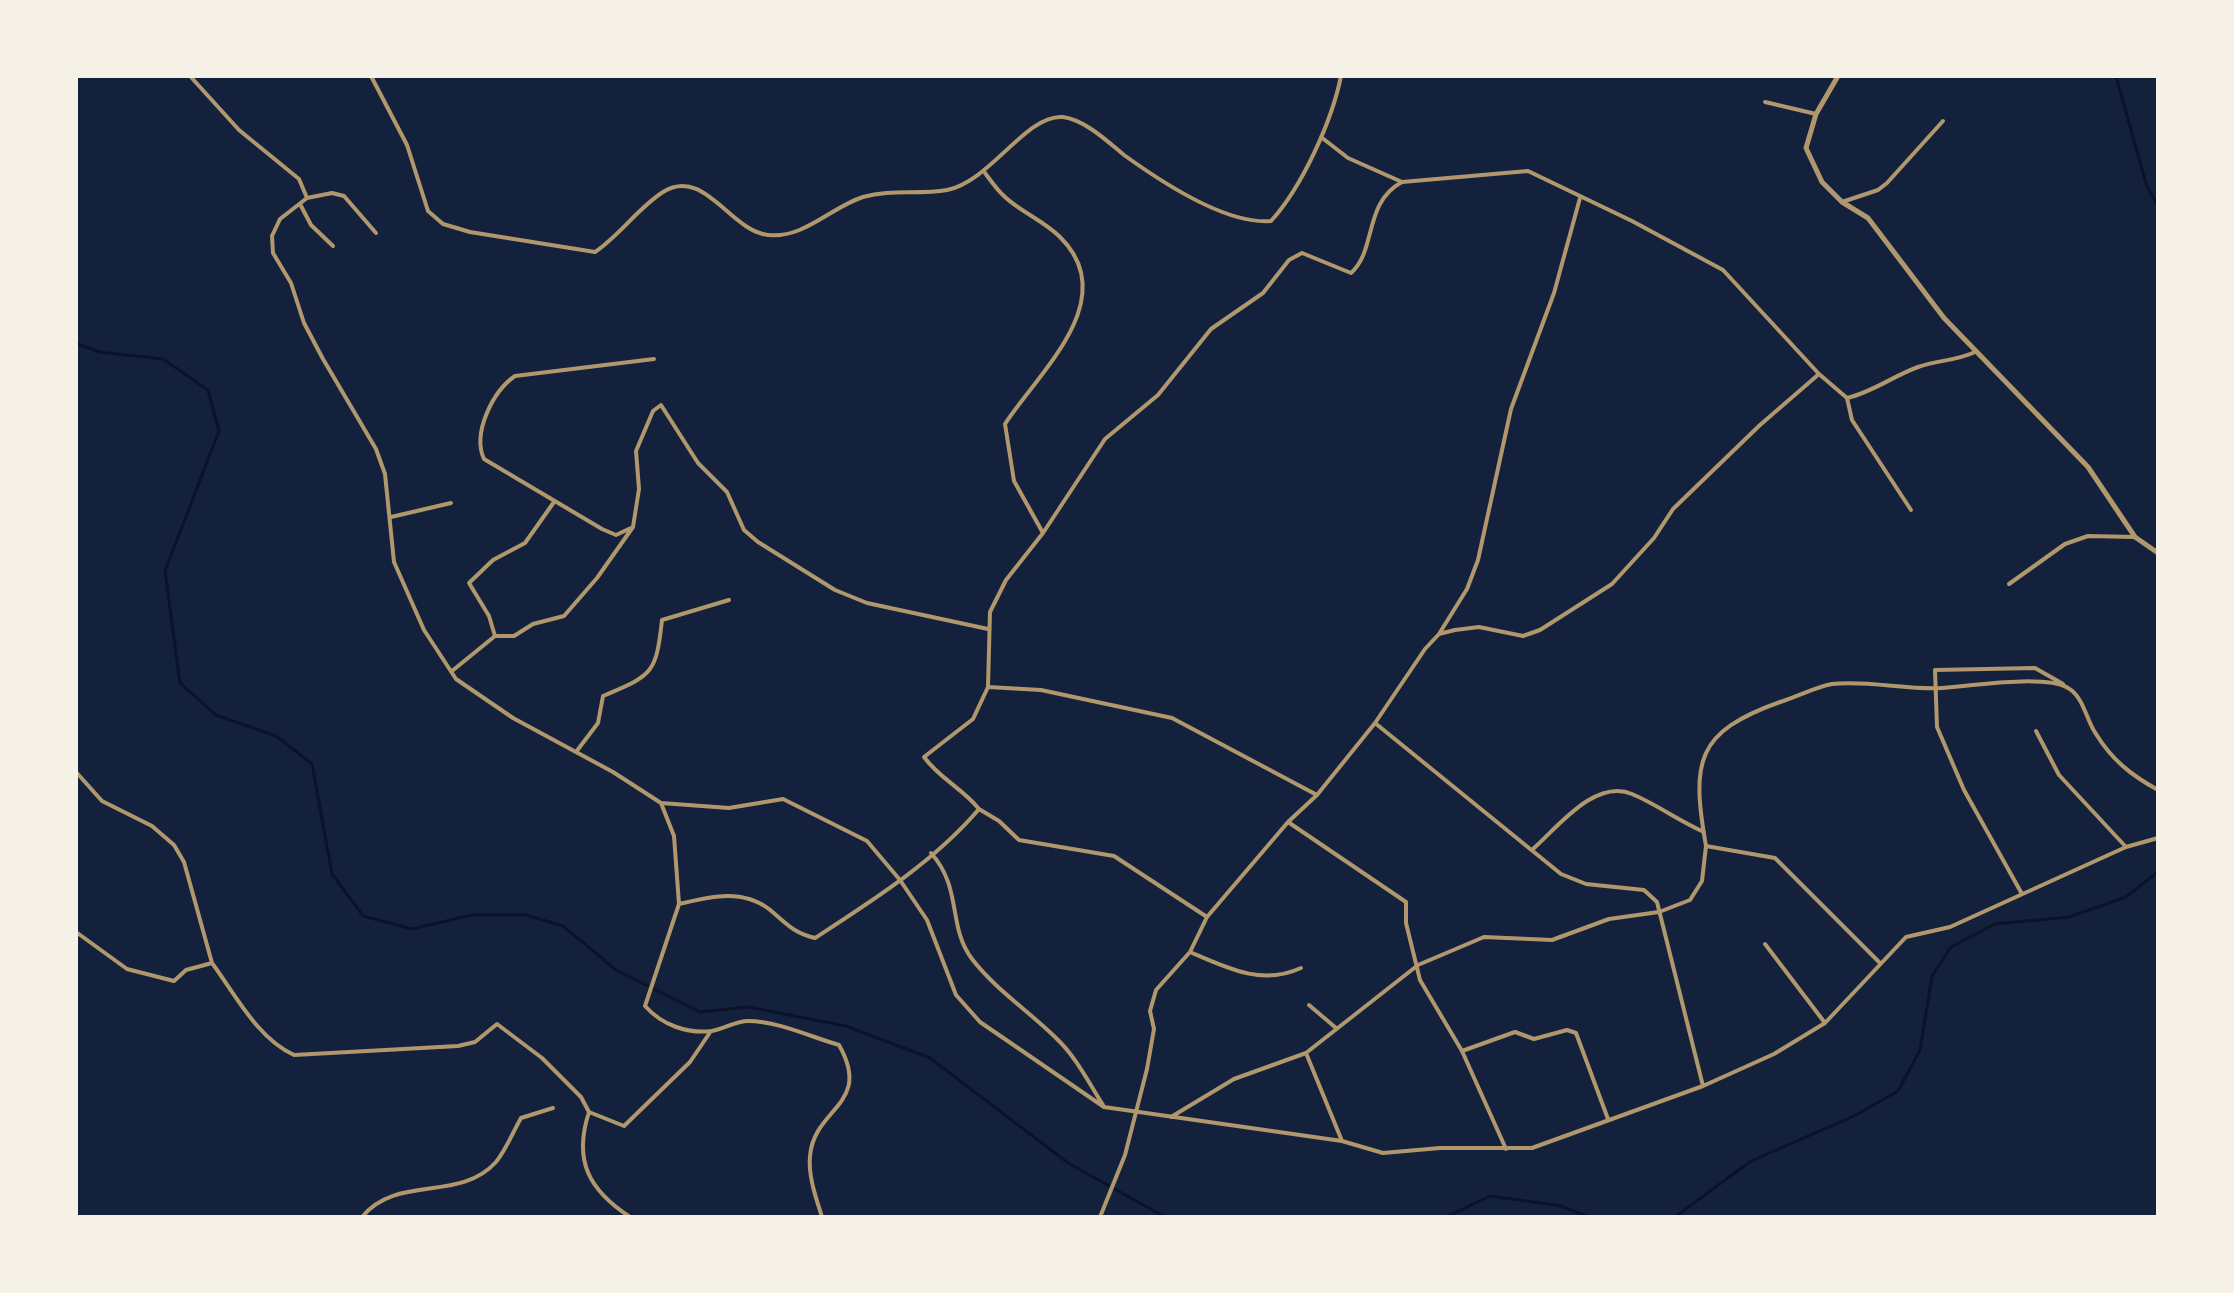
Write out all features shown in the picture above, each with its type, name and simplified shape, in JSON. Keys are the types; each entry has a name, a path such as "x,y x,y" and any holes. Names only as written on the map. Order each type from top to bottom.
{"street":[{"path":"190,76 239,130 299,179 307,198"},
{"path":"371,76 407,145 428,211 443,224 470,232 595,252 617,237 662,193 677,186 692,187 742,223 767,235 806,227 859,198 882,192 947,190 985,173 1039,123 1061,117 1081,123 1159,180 1241,219 1271,221 1282,209 1321,137 1341,76"},
{"path":"1838,76 1816,114 1806,148 1822,182 1842,202 1868,218 1944,318 2088,467 2135,537 2158,553"},
{"path":"1765,102 1816,114"},
{"path":"1842,202 1878,190 1887,183 1943,121"},
{"path":"1321,137 1348,158 1402,182"},
{"path":"1207,917 1114,856 1019,840 932,768 924,757 973,719 988,687 990,612 1006,580 1043,533 1105,439 1158,395 1211,329 1263,293 1289,260 1302,253 1351,273 1361,264 1379,204 1392,187 1402,182 1528,171 1695,252 1723,270 1819,374 1847,398 1852,420 1911,510"},
{"path":"985,173 1004,196 1060,236 1077,259 1082,274 1082,300 1071,333 1005,424 1014,481 1043,533"},
{"path":"376,233 344,196 332,193 307,198 280,219 272,236 273,253 291,283 317,347 376,449 385,474 394,562 424,630 456,679 513,718 661,803 729,808 783,799 867,841 900,880 927,920 956,995 980,1022 1104,1107 1342,1141 1383,1153 1440,1148 1532,1148 1703,1086 1774,1054 1825,1023 1879,962 1906,937 1950,927 2126,847 2158,838"},
{"path":"1100,1217 1107,1207 1125,1155 1152,1051 1154,1029 1150,1011 1156,990 1190,952 1207,917 1288,822 1317,795 1375,723 1467,589 1478,560 1511,409 1554,293 1580,198"},
{"path":"300,204 311,225 333,246"},
{"path":"1847,398 1865,394 1920,366 1955,361 1975,352"},
{"path":"633,527 616,535 554,502 484,459 481,445 490,402 504,383 523,373 551,374 654,359"},
{"path":"1439,634 1479,627 1523,636 1540,630 1612,584 1654,538 1673,509 1760,425 1819,374"},
{"path":"452,671 495,636 514,636 533,624 564,616 633,527 639,489 636,451 653,411 661,405 698,463 727,492 744,530 758,542 835,590 867,603 988,629"},
{"path":"495,636 489,616 469,583 493,560 525,543 554,502"},
{"path":"391,517 451,503"},
{"path":"2009,584 2065,544 2088,536 2135,537"},
{"path":"576,752 598,723 603,696 642,679 653,668 662,620 729,600"},
{"path":"2022,894 1953,765 1937,727 1935,670 2035,668 2076,695 2095,734 2115,762 2158,790"},
{"path":"1171,1117 1234,1079 1306,1053 1418,965 1484,937 1552,940 1609,919 1659,912 1690,900 1702,881 1706,846 1703,752 1723,728 1768,707 1832,684 1936,688 2042,682 2066,686"},
{"path":"988,687 1041,690 1172,718 1317,795"},
{"path":"1375,723 1561,874 1586,884 1644,890 1657,902 1703,1086"},
{"path":"2036,731 2059,775 2126,847"},
{"path":"76,772 102,801 152,826 174,845 184,862 212,963 251,1018 278,1048 294,1055 458,1046 475,1042 497,1024 552,1068 581,1097 589,1112 624,1126 690,1062 711,1031"},
{"path":"1533,849 1588,800 1617,791 1631,793 1704,832"},
{"path":"661,803 674,836 679,864 679,904 645,1006 665,1024 711,1031 748,1021 839,1045 850,1065 852,1083 809,1154 813,1191 822,1217"},
{"path":"679,904 716,895 747,897 768,908 794,933 815,938 900,880 979,809"},
{"path":"1288,822 1406,902 1406,923 1420,980 1462,1051 1506,1149"},
{"path":"1706,846 1775,858 1879,962"},
{"path":"931,853 944,868 951,883 961,942 971,959 996,986 1061,1042 1104,1107"},
{"path":"76,932 127,969 174,981 186,970 212,963"},
{"path":"1765,944 1825,1023"},
{"path":"1190,952 1255,977 1290,973 1301,968"},
{"path":"1309,1005 1336,1028"},
{"path":"1462,1051 1515,1032 1534,1039 1567,1030 1576,1033 1608,1119"},
{"path":"1306,1053 1342,1141"},
{"path":"362,1217 373,1204 396,1192 463,1185 495,1162 521,1118 553,1108"},
{"path":"589,1112 580,1138 594,1189 630,1217"}],"waterway":[{"path":"2116,76 2147,187 2158,206"},
{"path":"76,343 99,352 163,359 208,390 219,431 165,571 180,683 216,715 276,736 312,764 332,874 363,916 412,929 472,915 526,915 563,926 616,970 700,1012 748,1007 846,1026 930,1058 1068,1163 1165,1217"},
{"path":"1675,1217 1751,1161 1854,1116 1898,1091 1920,1050 1932,976 1951,947 1995,924 2069,917 2126,897 2158,872"},
{"path":"1446,1217 1490,1196 1561,1206 1589,1217"}]}
